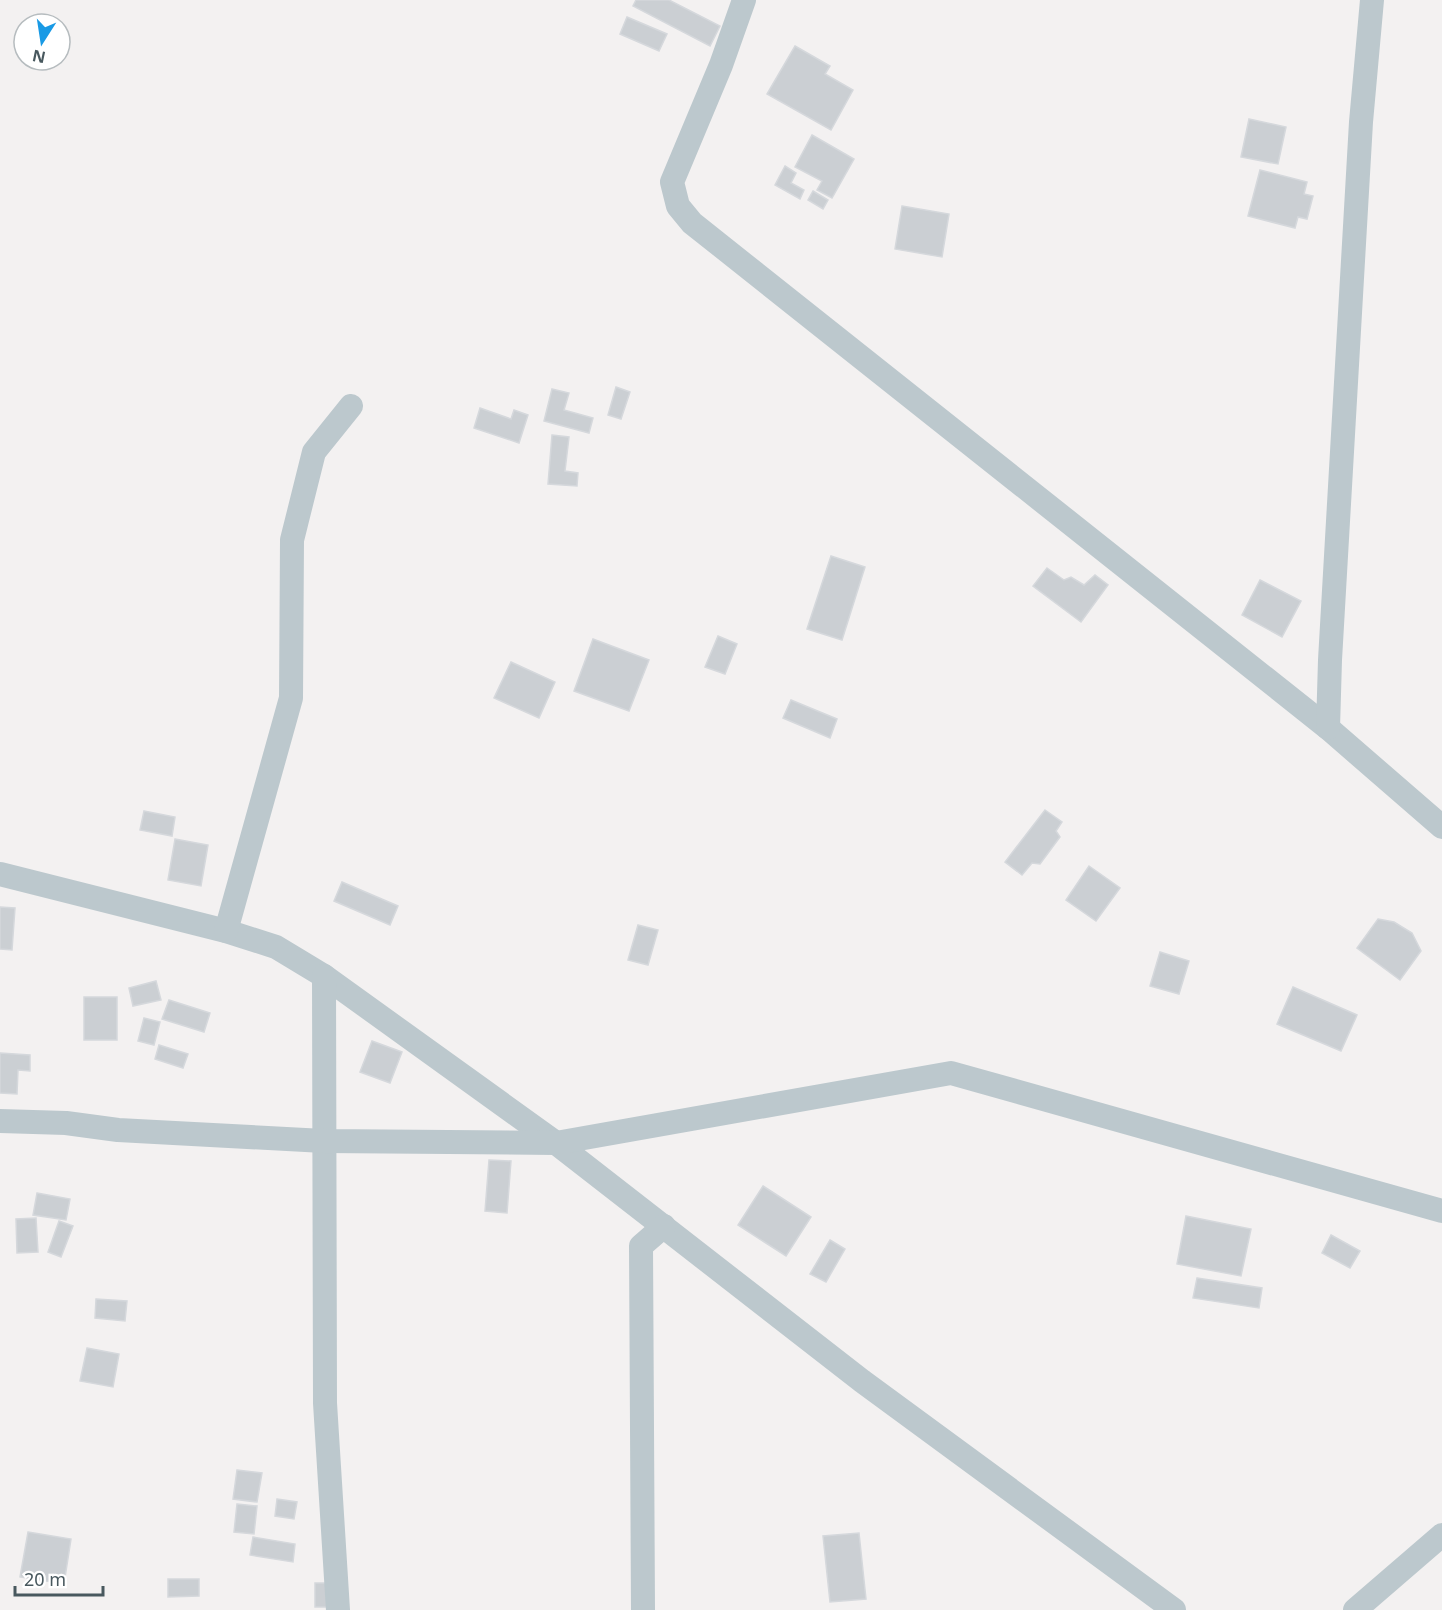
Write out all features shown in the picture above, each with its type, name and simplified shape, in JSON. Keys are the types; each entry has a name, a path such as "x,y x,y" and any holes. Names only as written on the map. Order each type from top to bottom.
{"street":[{"path":"744,0 721,65 672,182 678,206 692,224 1328,728 1442,827"},
{"path":"1328,728 1361,122 1372,0"},
{"path":"226,930 291,698 292,540 314,452 351,406"},
{"path":"0,874 226,930 276,947 324,976 556,1143 862,1381 1174,1610"},
{"path":"324,976 325,1403 338,1610"},
{"path":"0,1121 66,1123 118,1130 324,1141 556,1143 951,1073 1442,1211"},
{"path":"643,1610 641,1246 664,1227"},
{"path":"1355,1610 1442,1535"}],"building":[{"path":"636,0 669,0 720,26 710,46 633,6"},
{"path":"627,17 667,34 659,51 620,34"},
{"path":"795,46 830,66 825,74 853,90 831,130 767,94"},
{"path":"1249,119 1286,127 1278,164 1241,157"},
{"path":"812,135 854,159 832,198 817,190 822,181 795,167"},
{"path":"785,166 796,173 791,183 804,190 800,199 775,185"},
{"path":"1260,170 1307,182 1304,194 1313,196 1307,219 1298,217 1295,228 1248,216"},
{"path":"813,191 828,200 823,209 808,200"},
{"path":"902,206 949,214 942,257 895,249"},
{"path":"616,387 630,392 621,419 608,415"},
{"path":"552,389 569,393 564,410 593,418 589,433 544,421"},
{"path":"480,408 511,419 514,410 528,415 519,443 474,428"},
{"path":"552,435 569,437 565,471 578,473 577,486 548,484"},
{"path":"831,556 865,567 842,640 807,629"},
{"path":"1047,568 1064,580 1071,577 1084,585 1095,575 1108,585 1081,622 1033,586"},
{"path":"1260,580 1301,601 1282,637 1242,615"},
{"path":"718,636 737,644 725,674 705,667"},
{"path":"593,639 649,660 629,711 574,691"},
{"path":"511,662 555,682 539,718 494,698"},
{"path":"791,700 837,719 830,738 783,718"},
{"path":"1045,810 1062,822 1056,831 1060,837 1040,864 1032,863 1022,875 1005,862"},
{"path":"144,811 175,817 172,836 140,830"},
{"path":"175,839 208,845 201,886 168,880"},
{"path":"1089,866 1120,888 1096,921 1066,900"},
{"path":"342,882 398,906 390,925 334,901"},
{"path":"0,907 15,908 12,950 0,949"},
{"path":"1378,919 1394,922 1412,933 1421,951 1400,980 1357,948"},
{"path":"638,925 658,930 648,965 628,960"},
{"path":"1160,952 1189,961 1179,994 1150,986"},
{"path":"156,981 161,1000 133,1006 129,988"},
{"path":"1293,987 1357,1015 1341,1051 1277,1024"},
{"path":"84,997 117,997 117,1040 84,1040"},
{"path":"169,1000 210,1013 204,1032 162,1019"},
{"path":"144,1018 160,1022 154,1045 138,1041"},
{"path":"372,1041 402,1052 390,1083 360,1072"},
{"path":"159,1045 188,1054 183,1068 155,1059"},
{"path":"0,1053 30,1055 30,1071 18,1070 17,1094 0,1093"},
{"path":"489,1160 511,1161 507,1213 485,1211"},
{"path":"763,1186 811,1217 786,1256 738,1225"},
{"path":"37,1193 70,1199 66,1220 33,1215"},
{"path":"1186,1216 1251,1229 1241,1276 1177,1264"},
{"path":"36,1218 38,1252 17,1253 16,1219"},
{"path":"59,1221 73,1226 61,1257 48,1252"},
{"path":"1331,1235 1360,1251 1350,1268 1322,1253"},
{"path":"830,1240 845,1249 826,1282 810,1274"},
{"path":"1197,1278 1262,1288 1259,1308 1193,1298"},
{"path":"96,1299 127,1301 125,1321 95,1318"},
{"path":"87,1348 119,1354 113,1387 80,1381"},
{"path":"237,1470 262,1473 257,1502 233,1499"},
{"path":"277,1499 297,1502 294,1519 275,1516"},
{"path":"237,1504 257,1506 254,1534 234,1532"},
{"path":"28,1532 71,1539 64,1584 20,1577"},
{"path":"859,1533 866,1599 830,1602 823,1536"},
{"path":"253,1537 295,1544 293,1562 250,1555"},
{"path":"168,1579 199,1579 199,1596 168,1597"},
{"path":"315,1583 333,1583 334,1607 315,1607"}]}
